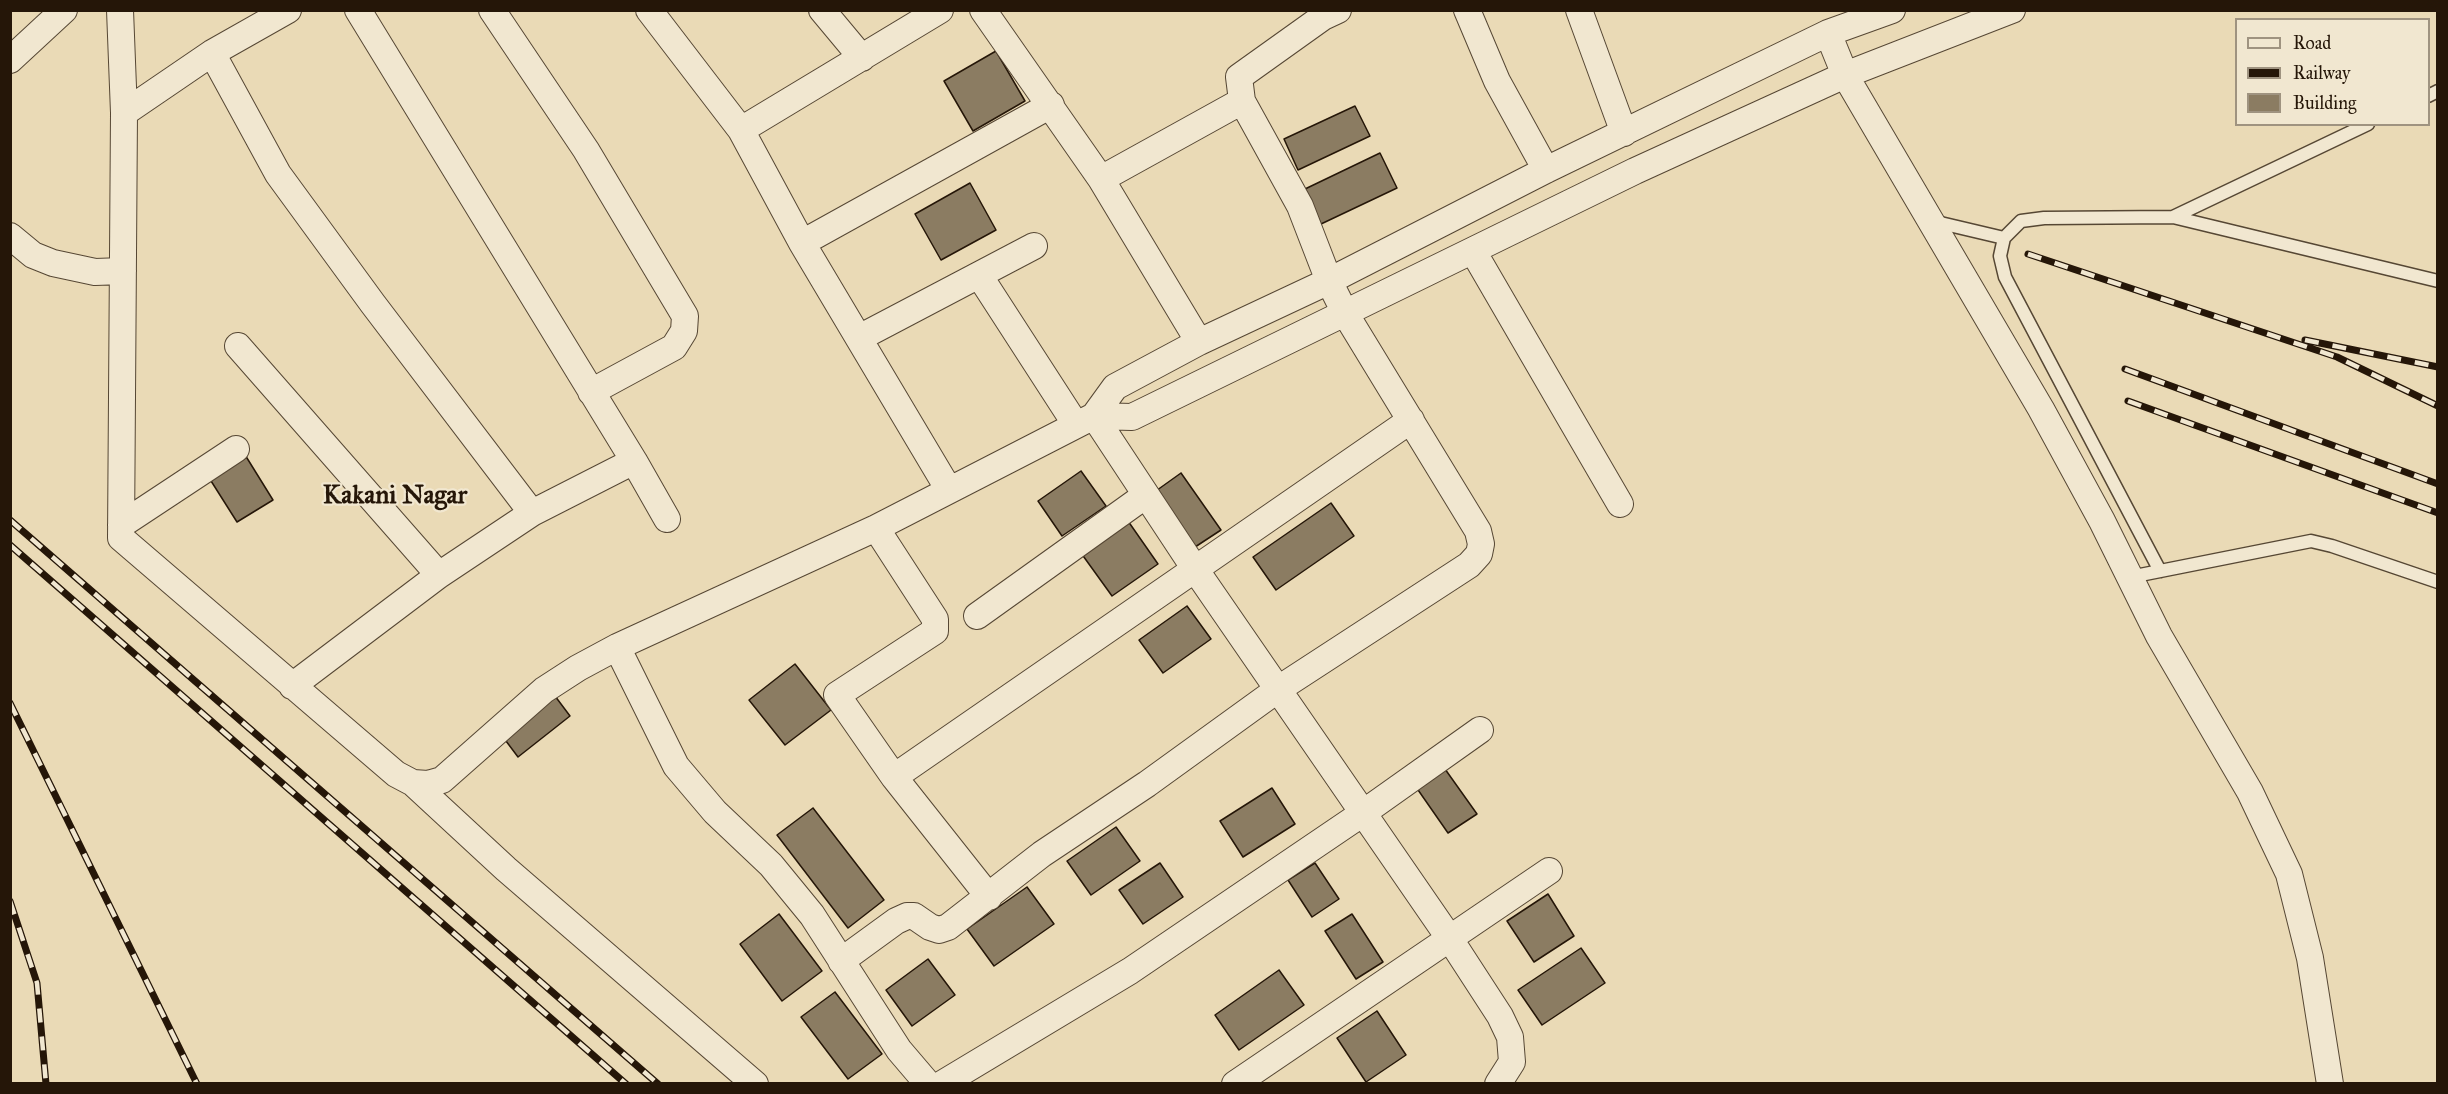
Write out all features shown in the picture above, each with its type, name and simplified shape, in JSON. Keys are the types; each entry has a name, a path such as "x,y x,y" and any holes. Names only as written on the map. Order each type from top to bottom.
{"street":[{"path":"10,60 64,10"},
{"path":"120,10 124,113 121,538 396,774 413,783 507,869 755,1083"},
{"path":"124,113 212,53 288,10"},
{"path":"358,10 634,461 667,519"},
{"path":"492,10 586,150 685,316 684,331 674,347 591,392"},
{"path":"649,10 741,130 802,243 949,490"},
{"path":"822,10 862,58"},
{"path":"741,130 940,10"},
{"path":"983,10 1101,179 1199,342"},
{"path":"841,961 896,921 907,916 914,916 939,930 948,927 1042,854 1147,783 1277,690 1476,559 1481,544 1478,531 1346,313 1329,281 1300,206 1242,101 1239,77 1323,17 1338,10"},
{"path":"1467,10 1497,81 1546,170"},
{"path":"1579,10 1624,133"},
{"path":"413,783 428,784 442,780 544,690 578,668 617,647 876,528 1085,421 1115,387 1199,342 1329,281 1546,170 1828,33 1892,10"},
{"path":"1085,421 1132,417 1635,171 1845,75 2012,10"},
{"path":"1828,33 1845,75 2047,419 2103,521 2158,636 2250,792 2289,874 2310,958 2330,1083"},
{"path":"212,53 278,174 373,304 532,513"},
{"path":"1101,179 1242,101"},
{"path":"802,243 1051,105"},
{"path":"10,236 33,255 53,263 95,272 123,271"},
{"path":"859,338 1034,246"},
{"path":"1473,250 1620,504"},
{"path":"979,275 1085,421 1146,495 1277,690 1450,939 1500,1016 1510,1037 1512,1062 1498,1083"},
{"path":"238,346 439,575"},
{"path":"894,777 1411,420"},
{"path":"121,525 236,449"},
{"path":"292,686 439,575 532,513 634,461"},
{"path":"977,616 1146,495"},
{"path":"876,528 935,619 935,631 837,695 894,777 988,897"},
{"path":"617,647 676,766 715,812 771,865 812,915 899,1050 928,1083"},
{"path":"942,1083 969,1077 1363,813 1480,730"},
{"path":"1234,1083 1549,871"}],"lane":[{"path":"2173,217 2364,126"},
{"path":"2160,571 2005,277 2000,256 2004,238 2021,221 2044,218 2173,217 2438,280"},
{"path":"1931,221 2004,238"},
{"path":"2130,577 2311,541 2438,582"}],"building":[{"path":"996,51 1025,101 973,131 944,81"},
{"path":"1355,106 1370,136 1298,170 1284,139"},
{"path":"1380,153 1397,188 1321,224 1305,189"},
{"path":"970,183 996,230 941,260 915,214"},
{"path":"242,450 273,500 237,522 206,473"},
{"path":"1081,471 1106,506 1062,536 1038,501"},
{"path":"1181,473 1221,530 1192,549 1153,493"},
{"path":"1331,503 1354,536 1276,590 1253,557"},
{"path":"1128,521 1158,564 1112,596 1081,553"},
{"path":"1187,606 1211,639 1163,673 1139,640"},
{"path":"795,664 831,710 785,745 749,700"},
{"path":"555,696 570,716 518,757 503,737"},
{"path":"1445,769 1477,814 1448,833 1416,787"},
{"path":"1272,788 1295,824 1243,857 1220,821"},
{"path":"813,808 884,900 848,928 777,835"},
{"path":"1116,827 1140,861 1091,895 1067,861"},
{"path":"1160,863 1183,897 1143,924 1119,890"},
{"path":"1315,863 1339,899 1312,917 1288,880"},
{"path":"1027,887 1054,924 994,966 967,929"},
{"path":"1548,894 1574,936 1534,962 1507,921"},
{"path":"779,914 822,971 782,1001 740,944"},
{"path":"1352,914 1383,962 1356,979 1325,931"},
{"path":"1581,948 1605,983 1542,1025 1518,990"},
{"path":"928,959 955,995 912,1026 886,990"},
{"path":"1279,970 1304,1005 1239,1050 1215,1015"},
{"path":"835,992 882,1054 848,1079 801,1017"},
{"path":"1377,1011 1406,1055 1366,1082 1337,1038"}],"railway":[{"path":"2028,254 2337,357 2438,406"},
{"path":"2305,340 2438,367"},
{"path":"2125,369 2438,484"},
{"path":"2128,401 2438,513"},
{"path":"10,520 658,1084"},
{"path":"10,545 626,1084"},
{"path":"10,703 197,1084"},
{"path":"10,901 37,983 46,1084"}],"district":[{"name":"Kakani Nagar","path":"395,497"}]}
